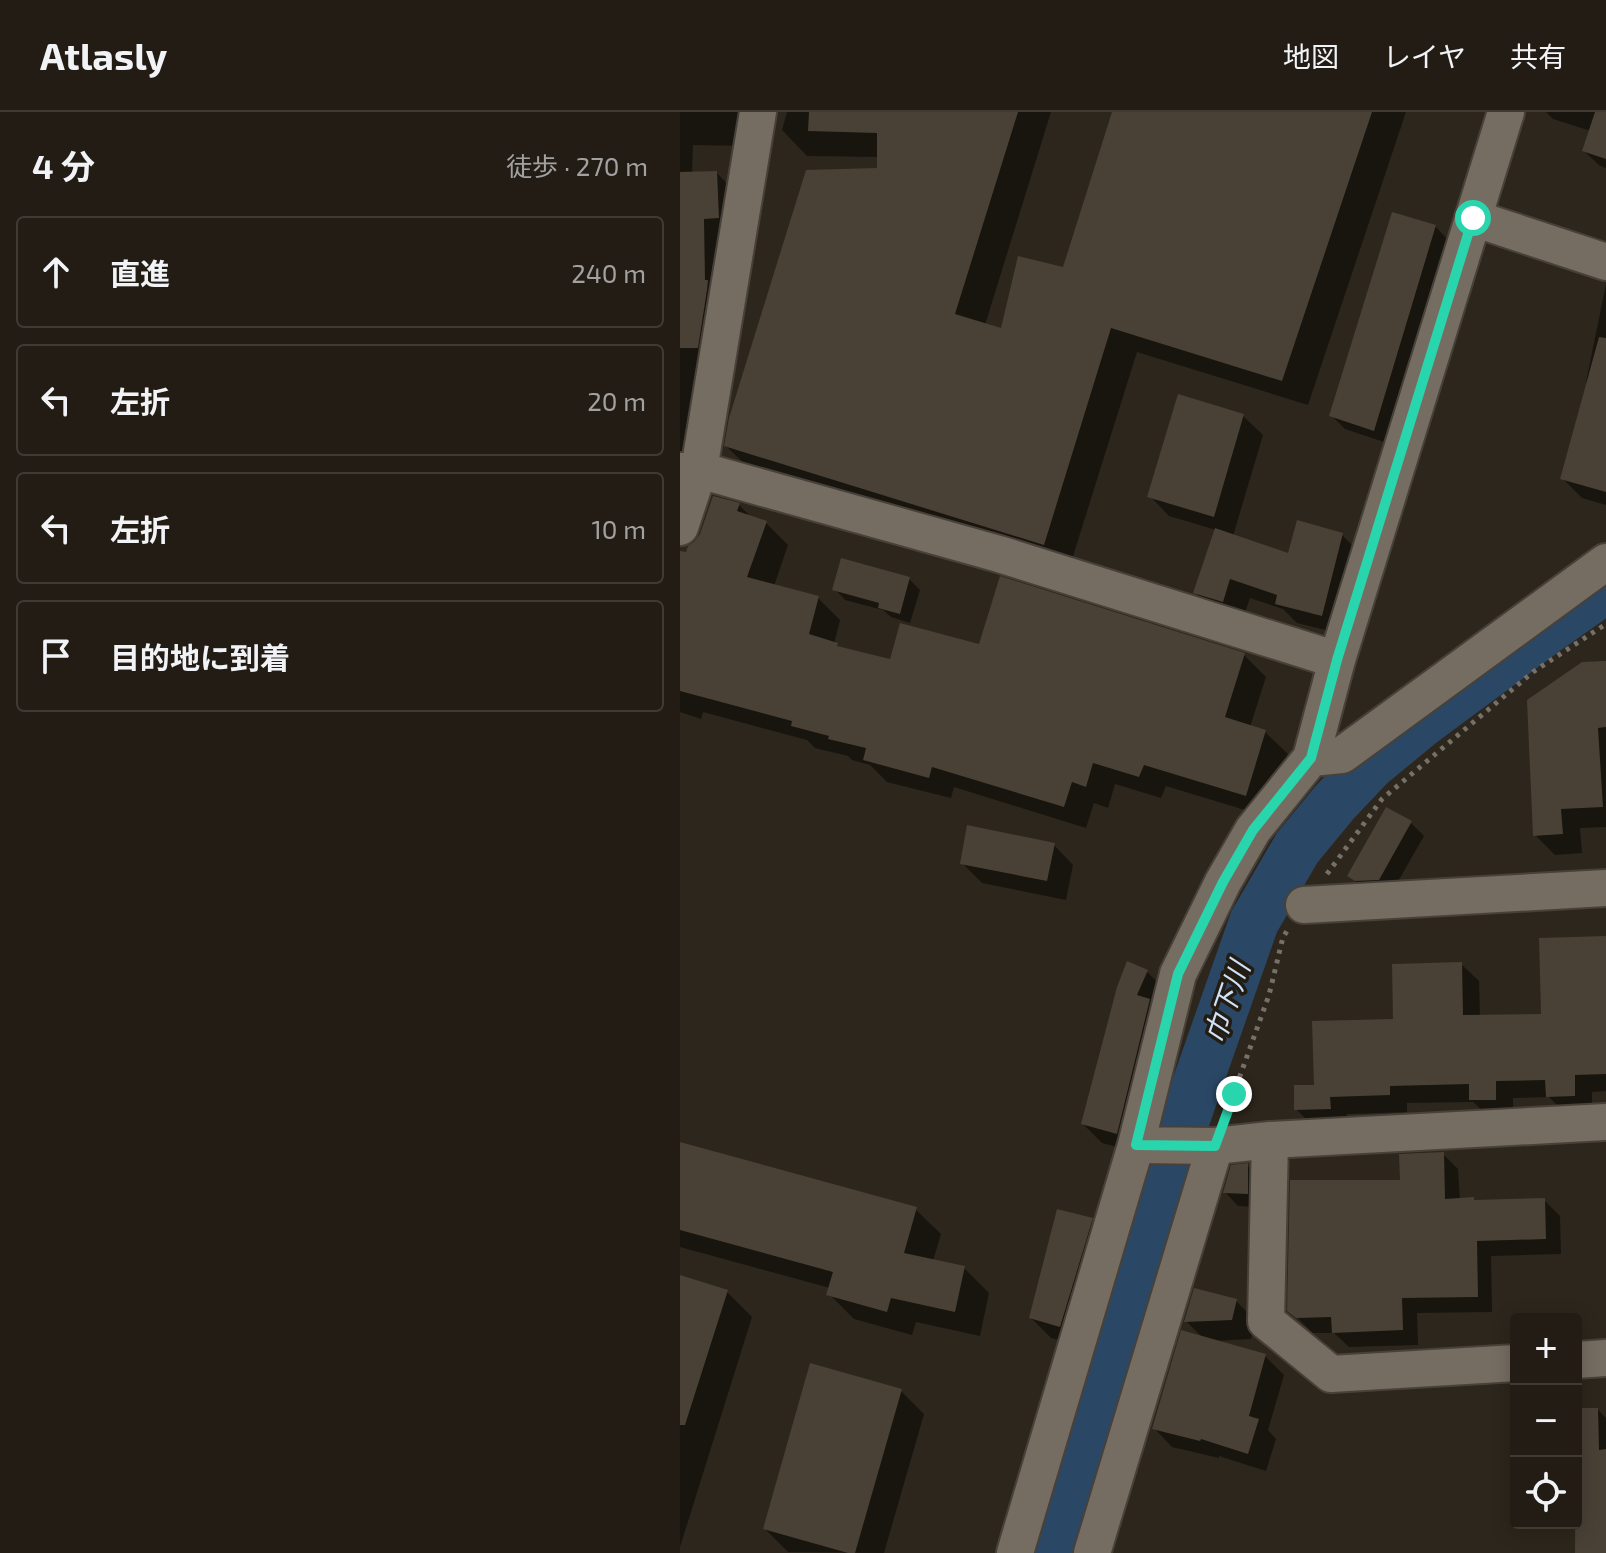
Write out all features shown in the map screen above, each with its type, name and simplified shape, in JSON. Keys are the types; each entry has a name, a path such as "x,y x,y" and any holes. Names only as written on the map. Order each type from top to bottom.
{"street":[{"path":"680,527 758,112"},
{"path":"1015,1553 1142,1145 1178,974 1223,882 1253,830 1311,758 1337,660 1506,112"},
{"path":"1473,218 1606,262"},
{"path":"689,471 999,554 1337,660"},
{"path":"1311,758 1342,755 1606,562"},
{"path":"1304,905 1606,888"},
{"path":"1142,1145 1209,1146 1606,1122"},
{"path":"1270,1140 1266,1321 1331,1374 1510,1363"},
{"path":"1092,1553 1209,1146"},
{"path":"1582,1360 1606,1358"}],"path":[{"path":"1209,1146 1269,995 1283,937 1382,799 1533,672 1606,624"}],"building":[{"path":"809,112 1018,112 955,314 1001,328 1018,256 1063,267 1112,112 1372,112 1282,381 1111,328 1044,545 724,446 729,418 806,170 877,168 877,133 808,131"},
{"path":"1595,112 1606,112 1606,159 1582,151"},
{"path":"717,171 719,218 704,219 705,280 708,280 698,348 680,348 680,172"},
{"path":"1392,212 1436,225 1374,431 1329,416"},
{"path":"1599,337 1606,338 1606,492 1560,479"},
{"path":"1178,394 1244,414 1214,517 1147,497"},
{"path":"713,496 740,503 737,511 767,521 747,577 819,596 809,634 838,643 837,646 890,659 900,623 979,644 1000,576 1245,653 1225,717 1266,730 1246,796 1144,765 1139,777 1093,763 1086,787 1072,782 1064,807 932,767 929,778 863,760 866,748 791,726 792,721 680,691 680,551 686,552 700,534"},
{"path":"1297,520 1343,533 1322,616 1275,604 1277,595 1230,579 1223,602 1193,593 1215,528 1288,553"},
{"path":"841,558 910,577 900,614 878,608 879,603 832,590"},
{"path":"1606,661 1606,727 1598,728 1603,807 1561,809 1563,834 1533,836 1527,700 1582,662"},
{"path":"1386,807 1412,821 1379,880 1355,881 1347,876"},
{"path":"967,825 1055,843 1047,881 960,864"},
{"path":"1606,936 1606,1074 1575,1075 1575,1096 1546,1097 1545,1080 1496,1081 1496,1100 1469,1100 1469,1084 1390,1086 1390,1095 1330,1097 1331,1109 1294,1110 1294,1085 1314,1085 1312,1021 1393,1019 1392,964 1462,962 1463,1015 1541,1014 1539,938"},
{"path":"1127,961 1148,970 1137,995 1150,999 1117,1134 1081,1124 1117,987"},
{"path":"680,1142 917,1207 904,1253 965,1266 955,1312 891,1298 887,1312 826,1295 833,1272 680,1230"},
{"path":"1444,1152 1445,1199 1545,1198 1546,1239 1477,1241 1478,1297 1402,1298 1403,1330 1332,1333 1331,1317 1296,1318 1287,1311 1290,1180 1400,1180 1399,1154"},
{"path":"1248,1163 1248,1194 1223,1193 1231,1165"},
{"path":"1057,1209 1093,1218 1060,1327 1029,1318"},
{"path":"680,1275 728,1290 685,1425 680,1425"},
{"path":"1194,1288 1237,1299 1232,1320 1184,1322"},
{"path":"1181,1330 1266,1354 1249,1416 1259,1419 1248,1454 1201,1439 1152,1429"},
{"path":"810,1363 902,1389 855,1553 763,1529"},
{"path":"1582,1408 1598,1408 1599,1450 1606,1449 1606,1553 1575,1553 1575,1529 1582,1529"}],"waterway":[{"name":"巾下川","path":"1056,1553 1179,1136 1254,922 1297,848 1370,765 1421,723 1606,588"}],"route":[{"path":"1234,1094 1215,1146 1136,1145 1178,974 1223,882 1253,830 1311,758 1337,660 1473,218"}]}
